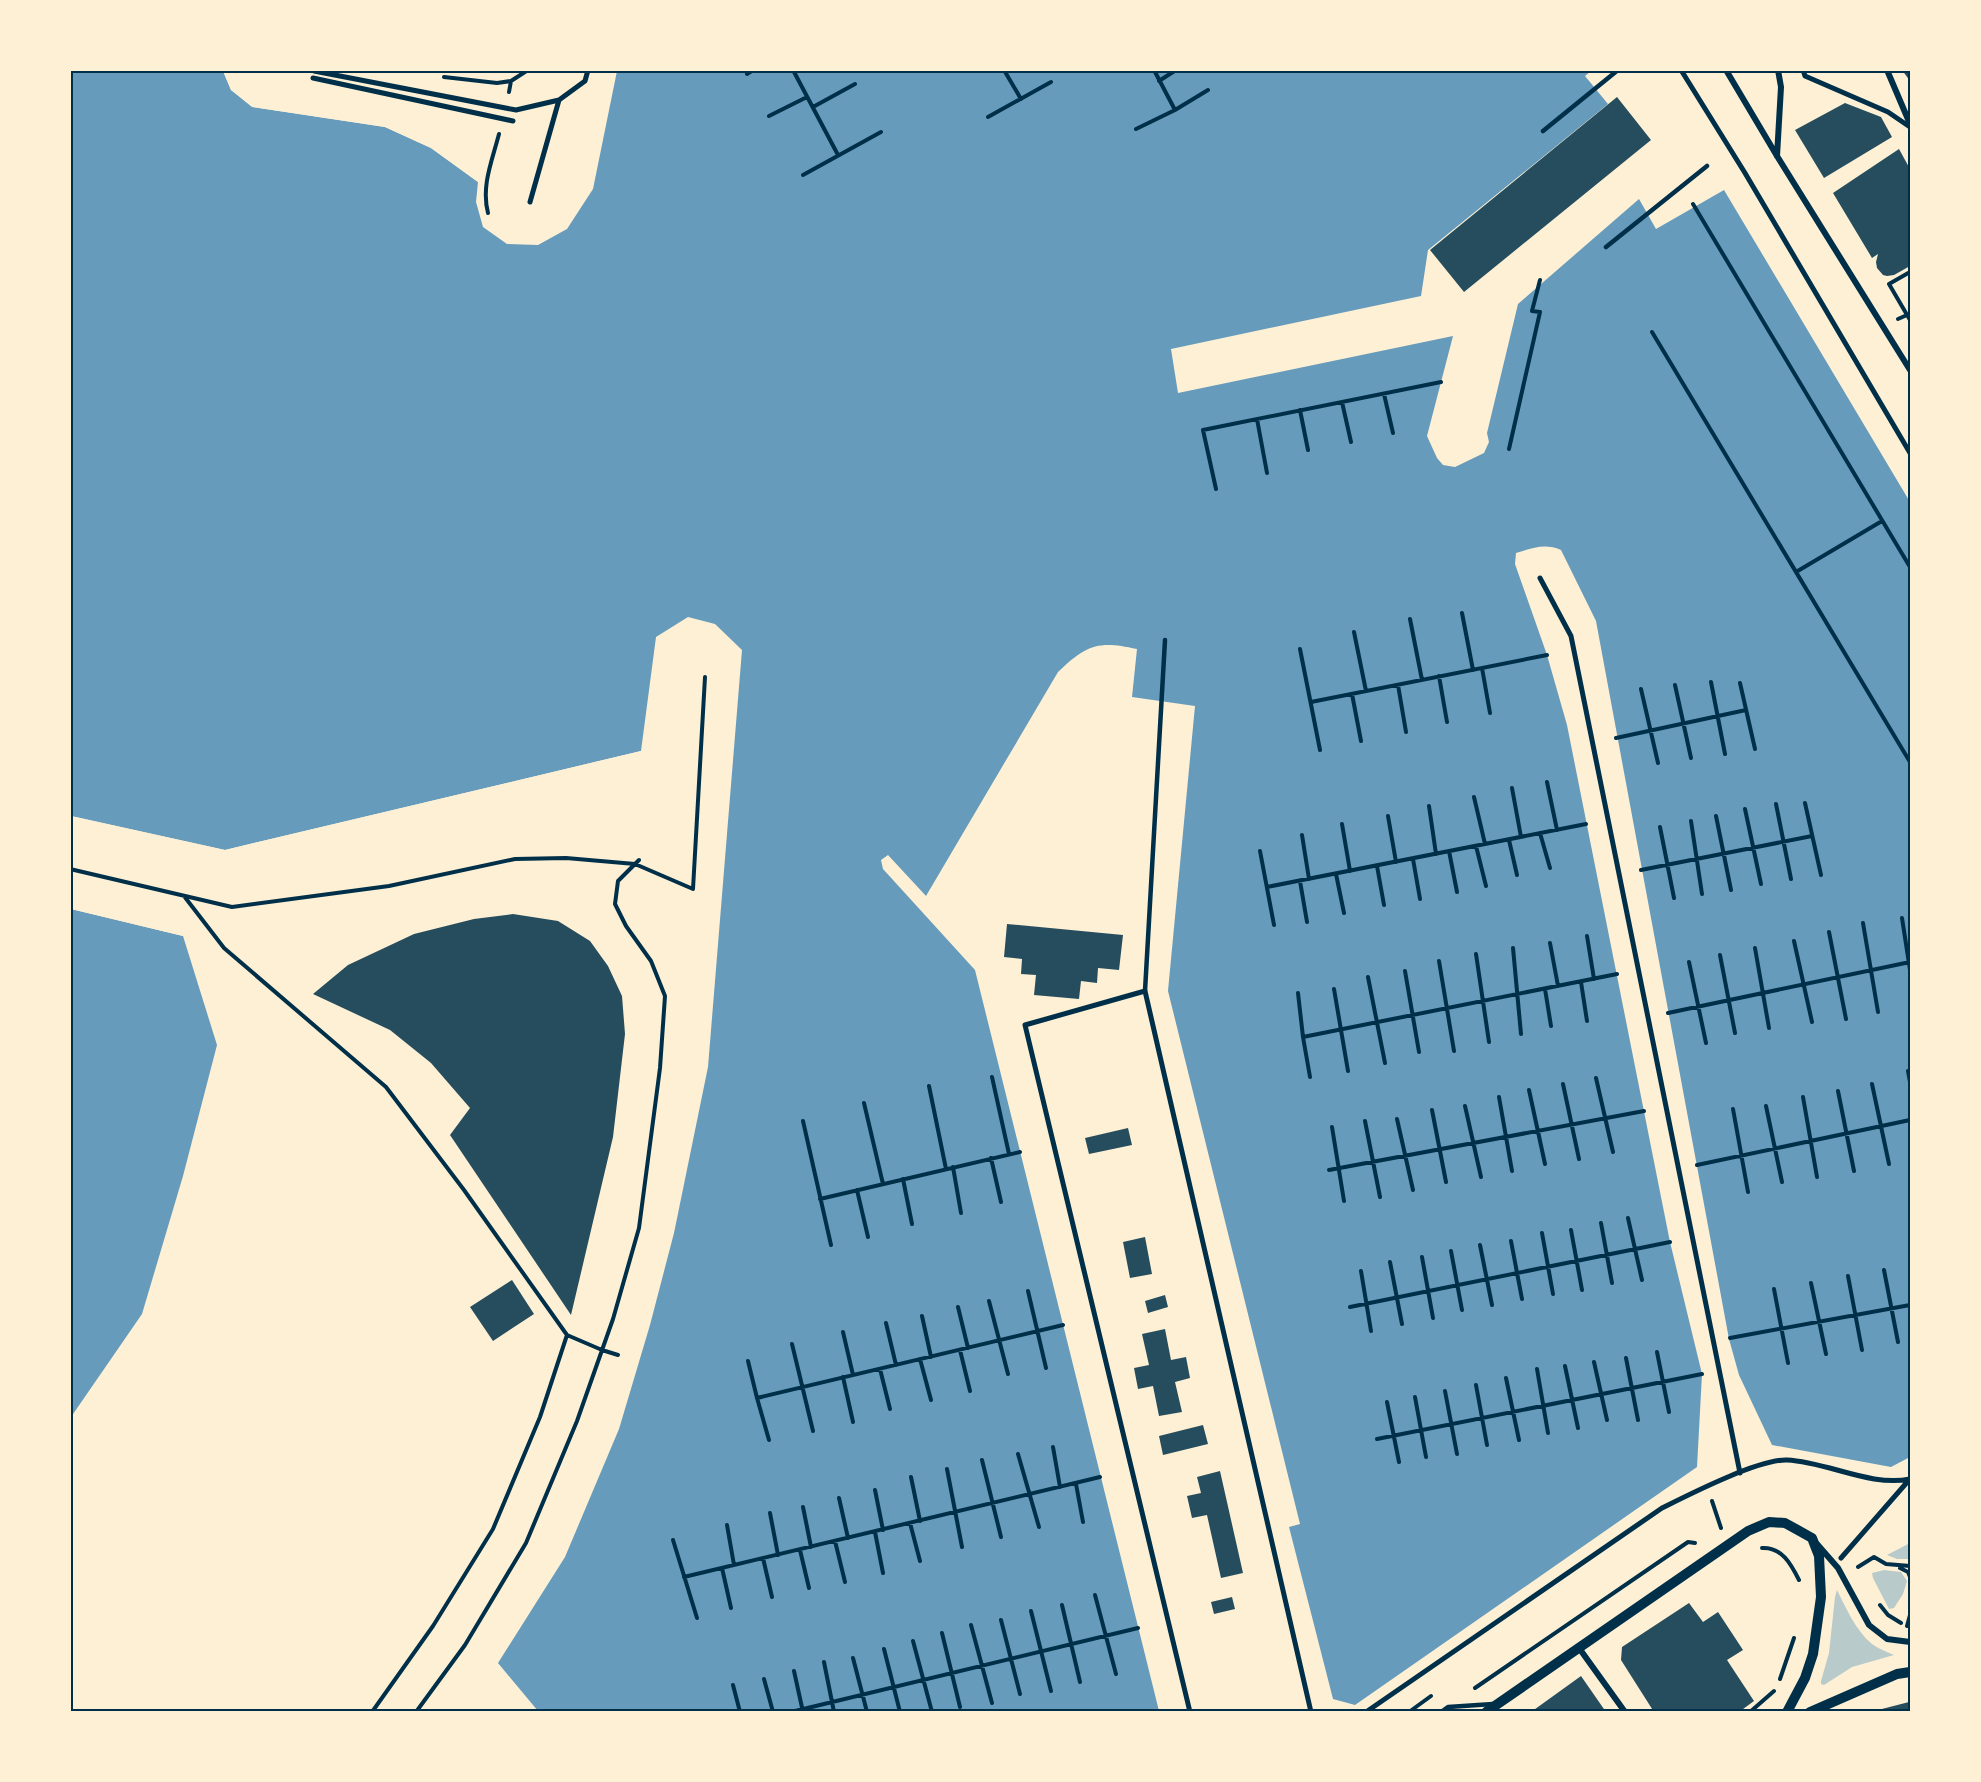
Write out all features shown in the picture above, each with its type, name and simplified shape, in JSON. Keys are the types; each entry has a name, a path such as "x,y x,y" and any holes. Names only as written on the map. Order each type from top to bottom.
{"street":[{"path":"314,71 516,110 559,100 585,81 588,70"},
{"path":"1681,70 1751,183 1911,453"},
{"path":"1726,70 1911,370"},
{"path":"1777,156 1781,87 1778,70"},
{"path":"1803,70 1805,76 1888,112 1911,125"},
{"path":"1887,70 1911,125"},
{"path":"313,78 513,121"},
{"path":"530,202 559,100"},
{"path":"1540,578 1571,636 1740,1473"},
{"path":"1190,1712 1025,1025 1145,991 1311,1712"},
{"path":"1366,1712 1662,1508 1707,1486 1759,1466 1786,1460 1888,1481 1910,1479"},
{"path":"1841,1558 1910,1479"},
{"path":"1486,1712 1749,1531 1769,1522 1785,1523 1812,1538 1838,1568 1869,1625 1887,1639 1911,1642"},
{"path":"1787,1712 1805,1678 1813,1654 1819,1620 1821,1597 1819,1556 1812,1538"},
{"path":"1579,1648 1625,1712"},
{"path":"1810,1712 1897,1674 1911,1672"}],"lane":[{"path":"1544,131 1618,70"},
{"path":"1606,247 1707,166"},
{"path":"1145,991 1165,640"},
{"path":"1441,1712 1448,1707 1499,1703"}],"path":[{"path":"441,76 497,83 511,81 528,70"},
{"path":"747,74 753,70"},
{"path":"794,70 838,155"},
{"path":"1004,70 1020,99"},
{"path":"1154,70 1175,110"},
{"path":"1159,81 1176,70"},
{"path":"988,117 1051,82"},
{"path":"813,107 855,84"},
{"path":"1136,129 1175,110 1208,90"},
{"path":"769,116 807,97"},
{"path":"803,175 880,132"},
{"path":"488,213 484,199 485,186 496,145"},
{"path":"1693,204 1911,567"},
{"path":"1911,272 1889,284 1911,320"},
{"path":"1509,450 1540,312 1532,311 1540,280"},
{"path":"1652,332 1911,762"},
{"path":"1216,489 1203,430 1441,382"},
{"path":"1384,394 1393,433"},
{"path":"1342,402 1351,442"},
{"path":"1300,410 1308,450"},
{"path":"1257,419 1267,473"},
{"path":"1796,573 1882,521"},
{"path":"1462,613 1473,669"},
{"path":"1410,619 1422,680"},
{"path":"1354,632 1366,691"},
{"path":"1300,649 1320,750"},
{"path":"1311,702 1546,655"},
{"path":"1482,668 1490,713"},
{"path":"1439,676 1447,722"},
{"path":"70,869 232,907 389,886 515,859 566,858 635,864 693,889 705,677"},
{"path":"1711,682 1725,754"},
{"path":"1740,683 1755,749"},
{"path":"1398,685 1406,732"},
{"path":"1675,685 1690,758"},
{"path":"1641,689 1658,763"},
{"path":"1352,694 1362,741"},
{"path":"1616,738 1746,710"},
{"path":"1547,782 1557,830"},
{"path":"1512,788 1521,837"},
{"path":"1474,797 1485,844"},
{"path":"1805,803 1821,875"},
{"path":"1776,804 1791,879"},
{"path":"1429,806 1436,854"},
{"path":"1745,808 1761,884"},
{"path":"1388,816 1396,862"},
{"path":"1716,816 1731,890"},
{"path":"1691,821 1702,894"},
{"path":"1267,887 1586,824"},
{"path":"1342,825 1350,871"},
{"path":"1660,827 1674,898"},
{"path":"1540,833 1550,868"},
{"path":"1302,835 1309,879"},
{"path":"1641,870 1812,836"},
{"path":"1509,840 1517,875"},
{"path":"1476,846 1486,886"},
{"path":"1260,851 1274,924"},
{"path":"1449,851 1457,892"},
{"path":"1413,859 1420,899"},
{"path":"416,1712 465,1645 526,1543 577,1421 602,1350 639,1228 660,1068 665,996 651,961 626,926 615,904 618,881 639,860"},
{"path":"1377,866 1384,905"},
{"path":"1336,874 1344,913"},
{"path":"1300,881 1307,922"},
{"path":"184,896 224,948 386,1087 464,1190 567,1335 602,1350 618,1354"},
{"path":"1902,918 1911,970"},
{"path":"1863,923 1878,1012"},
{"path":"1828,932 1846,1019"},
{"path":"1587,936 1594,979"},
{"path":"1794,941 1812,1022"},
{"path":"1550,943 1558,986"},
{"path":"1513,948 1521,1034"},
{"path":"1755,948 1770,1028"},
{"path":"1476,954 1489,1042"},
{"path":"1720,955 1736,1033"},
{"path":"1438,962 1454,1051"},
{"path":"1689,962 1706,1043"},
{"path":"1668,1013 1911,962"},
{"path":"1405,971 1419,1052"},
{"path":"1303,1037 1617,974"},
{"path":"1368,977 1384,1063"},
{"path":"1581,982 1587,1021"},
{"path":"1334,989 1348,1071"},
{"path":"1545,989 1551,1026"},
{"path":"1298,993 1310,1077"},
{"path":"1908,1071 1911,1082"},
{"path":"992,1077 1009,1154"},
{"path":"1596,1078 1613,1152"},
{"path":"1563,1084 1579,1159"},
{"path":"1872,1084 1889,1164"},
{"path":"929,1086 946,1169"},
{"path":"1529,1090 1545,1164"},
{"path":"1838,1091 1854,1171"},
{"path":"1499,1097 1512,1171"},
{"path":"1803,1097 1817,1177"},
{"path":"864,1103 883,1184"},
{"path":"1465,1106 1481,1177"},
{"path":"1766,1106 1782,1182"},
{"path":"1733,1109 1748,1192"},
{"path":"1432,1110 1446,1182"},
{"path":"1329,1170 1644,1111"},
{"path":"1397,1119 1413,1190"},
{"path":"1697,1165 1911,1120"},
{"path":"803,1121 831,1245"},
{"path":"1365,1121 1380,1197"},
{"path":"1332,1127 1344,1201"},
{"path":"820,1199 1020,1152"},
{"path":"991,1158 1001,1202"},
{"path":"953,1167 961,1213"},
{"path":"903,1179 912,1224"},
{"path":"857,1190 868,1237"},
{"path":"1628,1218 1642,1280"},
{"path":"1601,1223 1612,1283"},
{"path":"1571,1230 1582,1290"},
{"path":"1542,1233 1553,1294"},
{"path":"1511,1241 1522,1299"},
{"path":"1350,1307 1670,1242"},
{"path":"1480,1245 1492,1305"},
{"path":"1451,1251 1462,1310"},
{"path":"1422,1257 1432,1318"},
{"path":"1390,1262 1402,1324"},
{"path":"1884,1270 1898,1342"},
{"path":"1360,1271 1371,1331"},
{"path":"1848,1276 1862,1350"},
{"path":"1811,1283 1826,1354"},
{"path":"1774,1289 1788,1363"},
{"path":"1028,1291 1046,1368"},
{"path":"990,1301 1008,1374"},
{"path":"1729,1339 1911,1305"},
{"path":"958,1307 968,1348"},
{"path":"922,1316 931,1357"},
{"path":"886,1323 896,1365"},
{"path":"757,1398 1063,1325"},
{"path":"843,1332 853,1375"},
{"path":"372,1712 434,1626 493,1529 540,1417 567,1335"},
{"path":"792,1344 813,1431"},
{"path":"960,1350 970,1391"},
{"path":"1657,1352 1669,1412"},
{"path":"1626,1358 1638,1420"},
{"path":"920,1359 931,1400"},
{"path":"748,1361 769,1440"},
{"path":"1594,1362 1607,1420"},
{"path":"1565,1366 1578,1428"},
{"path":"880,1368 891,1409"},
{"path":"1537,1370 1548,1432"},
{"path":"1377,1439 1702,1374"},
{"path":"843,1377 853,1422"},
{"path":"1506,1378 1519,1440"},
{"path":"1476,1385 1487,1445"},
{"path":"1445,1391 1457,1454"},
{"path":"1414,1397 1426,1457"},
{"path":"1387,1402 1399,1462"},
{"path":"1053,1447 1060,1487"},
{"path":"1018,1454 1039,1527"},
{"path":"981,1460 1001,1537"},
{"path":"947,1469 962,1547"},
{"path":"911,1478 920,1521"},
{"path":"684,1577 1100,1478"},
{"path":"1076,1484 1083,1522"},
{"path":"1707,1486 1727,1546"},
{"path":"874,1490 883,1530"},
{"path":"839,1498 848,1538"},
{"path":"803,1507 811,1547"},
{"path":"770,1514 778,1555"},
{"path":"910,1523 920,1560"},
{"path":"727,1525 734,1565"},
{"path":"875,1532 884,1573"},
{"path":"673,1540 697,1618"},
{"path":"835,1541 845,1582"},
{"path":"1758,1548 1773,1548 1785,1557 1800,1587"},
{"path":"800,1550 809,1588"},
{"path":"1862,1574 1858,1567 1874,1557 1886,1564 1911,1566"},
{"path":"763,1558 772,1598"},
{"path":"1897,1566 1908,1572 1911,1577"},
{"path":"723,1568 731,1608"},
{"path":"1095,1594 1116,1674"},
{"path":"1876,1599 1888,1616 1907,1626"},
{"path":"1062,1605 1080,1682"},
{"path":"1031,1611 1052,1691"},
{"path":"1001,1620 1020,1694"},
{"path":"971,1625 992,1703"},
{"path":"791,1712 1138,1628"},
{"path":"942,1633 960,1707"},
{"path":"1779,1681 1795,1635"},
{"path":"914,1641 932,1712"},
{"path":"884,1649 900,1712"},
{"path":"853,1658 867,1712"},
{"path":"824,1662 834,1712"},
{"path":"794,1671 803,1712"},
{"path":"764,1679 772,1712"},
{"path":"733,1685 740,1712"},
{"path":"1750,1712 1776,1689"}],"shaded area":[{"path":"1910,1543 1910,1559 1897,1559 1887,1555"},
{"path":"1884,1570 1901,1572 1907,1581 1903,1594 1894,1608 1889,1609 1872,1573"},
{"path":"1837,1590 1852,1619 1866,1639 1894,1655 1852,1667 1824,1685 1821,1681 1829,1653"}],"water":[{"path":"71,71 223,71 231,90 253,107 385,127 431,148 478,182 476,202 483,227 507,244 538,245 567,229 593,189 617,71 1591,71 1585,76 1608,104 1428,250 1421,296 1171,349 1178,393 1453,336 1427,436 1437,458 1443,465 1455,467 1484,453 1489,442 1487,433 1518,304 1639,199 1656,229 1724,190 1910,502 1910,1457 1891,1467 1772,1445 1739,1375 1729,1339 1596,621 1561,550 1549,547 1533,548 1516,553 1515,564 1547,655 1567,725 1670,1242 1702,1374 1697,1467 1355,1705 1333,1699 1289,1527 1300,1524 1168,991 1195,706 1132,697 1137,649 1102,645 1085,650 1058,672 926,896 888,855 881,860 883,869 975,970 1159,1711 538,1711 498,1663 565,1557 619,1429 674,1233 708,1067 742,650 715,624 688,617 656,637 641,751 225,850 71,816"},
{"path":"71,909 183,936 217,1045 183,1176 142,1314 71,1417"}],"pier":[{"path":"226,70 233,88 254,104 386,124 433,146 479,179 478,182 431,148 385,127 252,107 231,90 223,71"},
{"path":"641,751 641,754 226,853 70,819 71,816 225,850"},
{"path":"70,906 182,933 183,936 71,909"}],"building":[{"path":"1902,70 1910,70 1910,81"},
{"path":"1617,97 1651,140 1464,292 1430,250"},
{"path":"1845,103 1881,117 1892,137 1824,178 1795,130"},
{"path":"1899,149 1910,169 1910,266 1894,275 1887,276 1877,268 1878,254 1872,258 1833,193"},
{"path":"513,914 558,921 590,941 608,966 622,996 625,1034 613,1137 571,1315 450,1135 470,1108 431,1063 390,1030 313,994 348,965 414,934 474,919"},
{"path":"1007,924 1123,935 1119,970 1098,968 1097,983 1081,981 1079,999 1034,995 1036,975 1021,974 1022,959 1004,957"},
{"path":"1128,1128 1132,1145 1089,1154 1085,1138"},
{"path":"1145,1237 1152,1274 1130,1278 1123,1242"},
{"path":"512,1280 534,1314 493,1341 470,1307"},
{"path":"1165,1295 1168,1307 1148,1313 1145,1301"},
{"path":"1165,1329 1171,1360 1186,1357 1190,1378 1175,1382 1182,1412 1159,1416 1153,1386 1138,1389 1134,1368 1149,1365 1142,1334"},
{"path":"1203,1425 1208,1444 1163,1455 1159,1436"},
{"path":"1220,1471 1243,1573 1221,1578 1207,1515 1192,1518 1187,1496 1201,1493 1197,1477"},
{"path":"1232,1597 1235,1609 1214,1614 1211,1602"},
{"path":"1689,1603 1703,1622 1718,1612 1743,1650 1727,1660 1754,1701 1739,1712 1654,1712 1621,1660 1622,1647"},
{"path":"1581,1676 1606,1712 1531,1712"},
{"path":"1909,1702 1910,1712 1874,1712 1874,1711"}]}
